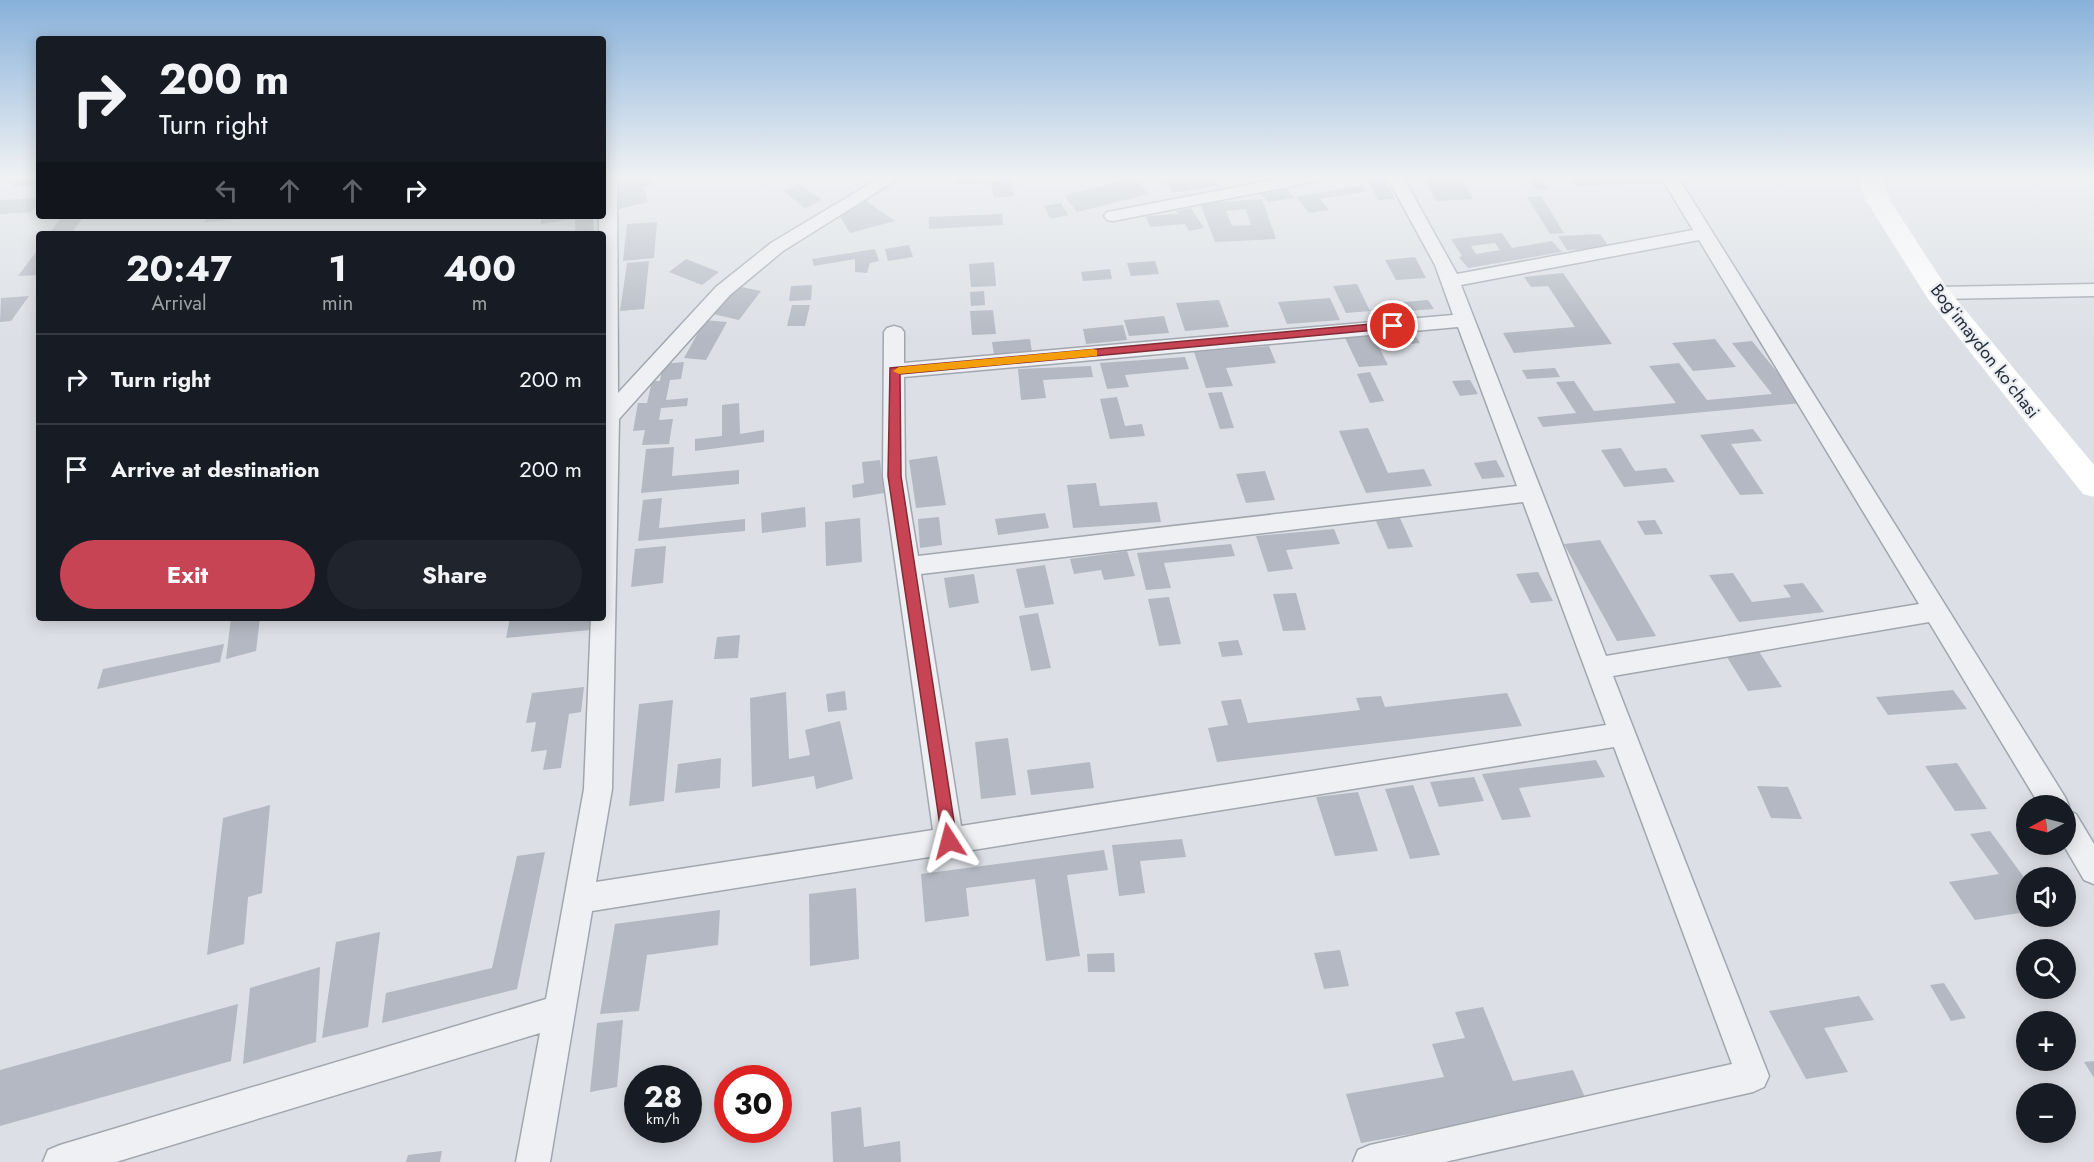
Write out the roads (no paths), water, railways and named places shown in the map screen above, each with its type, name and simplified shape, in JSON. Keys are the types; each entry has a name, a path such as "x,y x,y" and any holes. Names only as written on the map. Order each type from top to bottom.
{"main road":[{"name":"Bogʻimaydon koʻchasi","path":"1898,231 1937,293 2094,486"}],"street":[{"path":"606,491 608,231"},
{"path":"608,417 723,291 777,247 803,231"},
{"path":"1370,1162 1753,1076 1444,265 1425,231"},
{"path":"1450,281 1705,233 2048,795"},
{"path":"1937,293 2094,290"},
{"path":"894,371 1464,320"},
{"path":"894,332 894,476 949,841"},
{"path":"908,566 1531,493"},
{"path":"1598,668 1938,611"},
{"path":"533,1162 598,789 603,621"},
{"path":"579,899 1623,734"},
{"path":"2076,840 2094,870"},
{"path":"60,1162 559,1011"}]}
